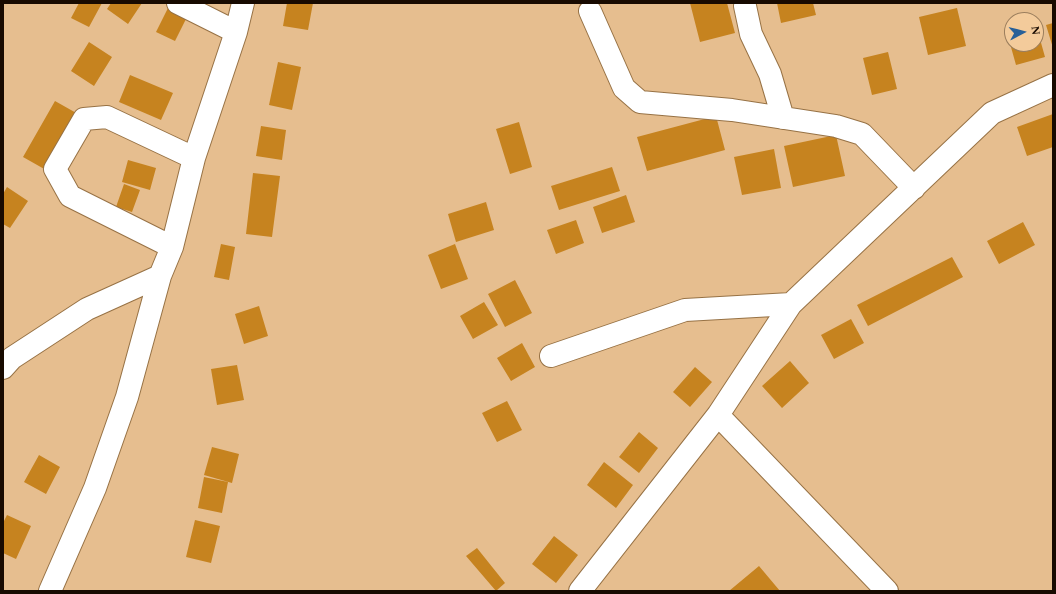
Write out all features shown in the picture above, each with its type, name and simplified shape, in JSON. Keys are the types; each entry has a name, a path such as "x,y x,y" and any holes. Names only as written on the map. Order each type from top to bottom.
{"street":[{"path":"178,3 236,32"},
{"path":"50,591 95,488 127,397 160,276 172,247 194,158 236,32 243,3"},
{"path":"745,6 752,34 770,74 783,118"},
{"path":"590,11 624,88 640,102 732,110 836,126 862,134 914,188"},
{"path":"580,591 718,414 791,304 992,113 1053,85"},
{"path":"172,247 70,196 55,169 84,119 107,117 194,158"},
{"path":"3,368 12,358 88,309 160,276"},
{"path":"551,356 685,310 791,304"},
{"path":"718,414 887,591"}],"building":[{"path":"79,3 102,3 89,27 71,18"},
{"path":"111,3 142,3 128,24 107,9"},
{"path":"287,3 313,3 308,30 283,26"},
{"path":"690,3 727,3 735,33 700,42"},
{"path":"777,3 813,3 816,15 781,23"},
{"path":"168,8 187,17 175,41 156,32"},
{"path":"957,8 966,46 928,55 919,17"},
{"path":"1053,23 1053,48 1046,25"},
{"path":"89,42 112,57 94,86 71,71"},
{"path":"888,52 897,89 872,95 863,58"},
{"path":"1012,52 1044,52 1045,57 1016,65"},
{"path":"278,62 301,67 292,110 269,105"},
{"path":"130,75 173,93 161,120 119,102"},
{"path":"55,101 78,114 46,170 23,157"},
{"path":"1053,114 1053,147 1027,156 1017,127"},
{"path":"716,116 725,150 647,171 637,137"},
{"path":"519,122 532,167 510,174 496,129"},
{"path":"261,126 286,130 282,160 256,156"},
{"path":"836,135 845,176 793,187 784,146"},
{"path":"774,149 781,188 742,195 734,157"},
{"path":"128,160 156,168 150,190 122,182"},
{"path":"612,167 620,191 559,210 551,186"},
{"path":"253,173 280,176 272,237 246,234"},
{"path":"124,184 140,190 132,212 116,207"},
{"path":"7,187 28,201 10,228 3,224 3,194"},
{"path":"626,195 635,222 602,233 593,207"},
{"path":"486,202 494,230 456,242 448,214"},
{"path":"576,220 584,243 556,254 547,230"},
{"path":"1023,222 1035,245 999,264 987,241"},
{"path":"221,244 235,247 229,280 214,277"},
{"path":"455,244 468,279 441,289 428,255"},
{"path":"952,257 963,277 868,326 857,305"},
{"path":"515,280 532,313 505,327 488,294"},
{"path":"484,302 498,325 473,339 460,316"},
{"path":"259,306 268,336 244,344 235,314"},
{"path":"851,319 864,343 834,359 821,335"},
{"path":"522,343 535,367 511,381 497,358"},
{"path":"790,361 809,383 782,408 762,386"},
{"path":"237,365 244,400 217,405 211,369"},
{"path":"695,367 712,382 690,407 673,392"},
{"path":"507,401 522,430 497,442 482,413"},
{"path":"639,432 658,448 639,473 619,457"},
{"path":"212,447 239,454 232,483 204,475"},
{"path":"39,455 60,467 46,494 24,482"},
{"path":"604,462 633,485 616,508 587,485"},
{"path":"204,477 228,482 222,513 198,508"},
{"path":"7,515 31,526 16,559 3,553 3,523"},
{"path":"195,520 220,526 211,563 186,557"},
{"path":"554,536 578,555 556,583 532,564"},
{"path":"477,548 505,583 496,591 466,556"},
{"path":"759,566 780,591 729,591"}]}
